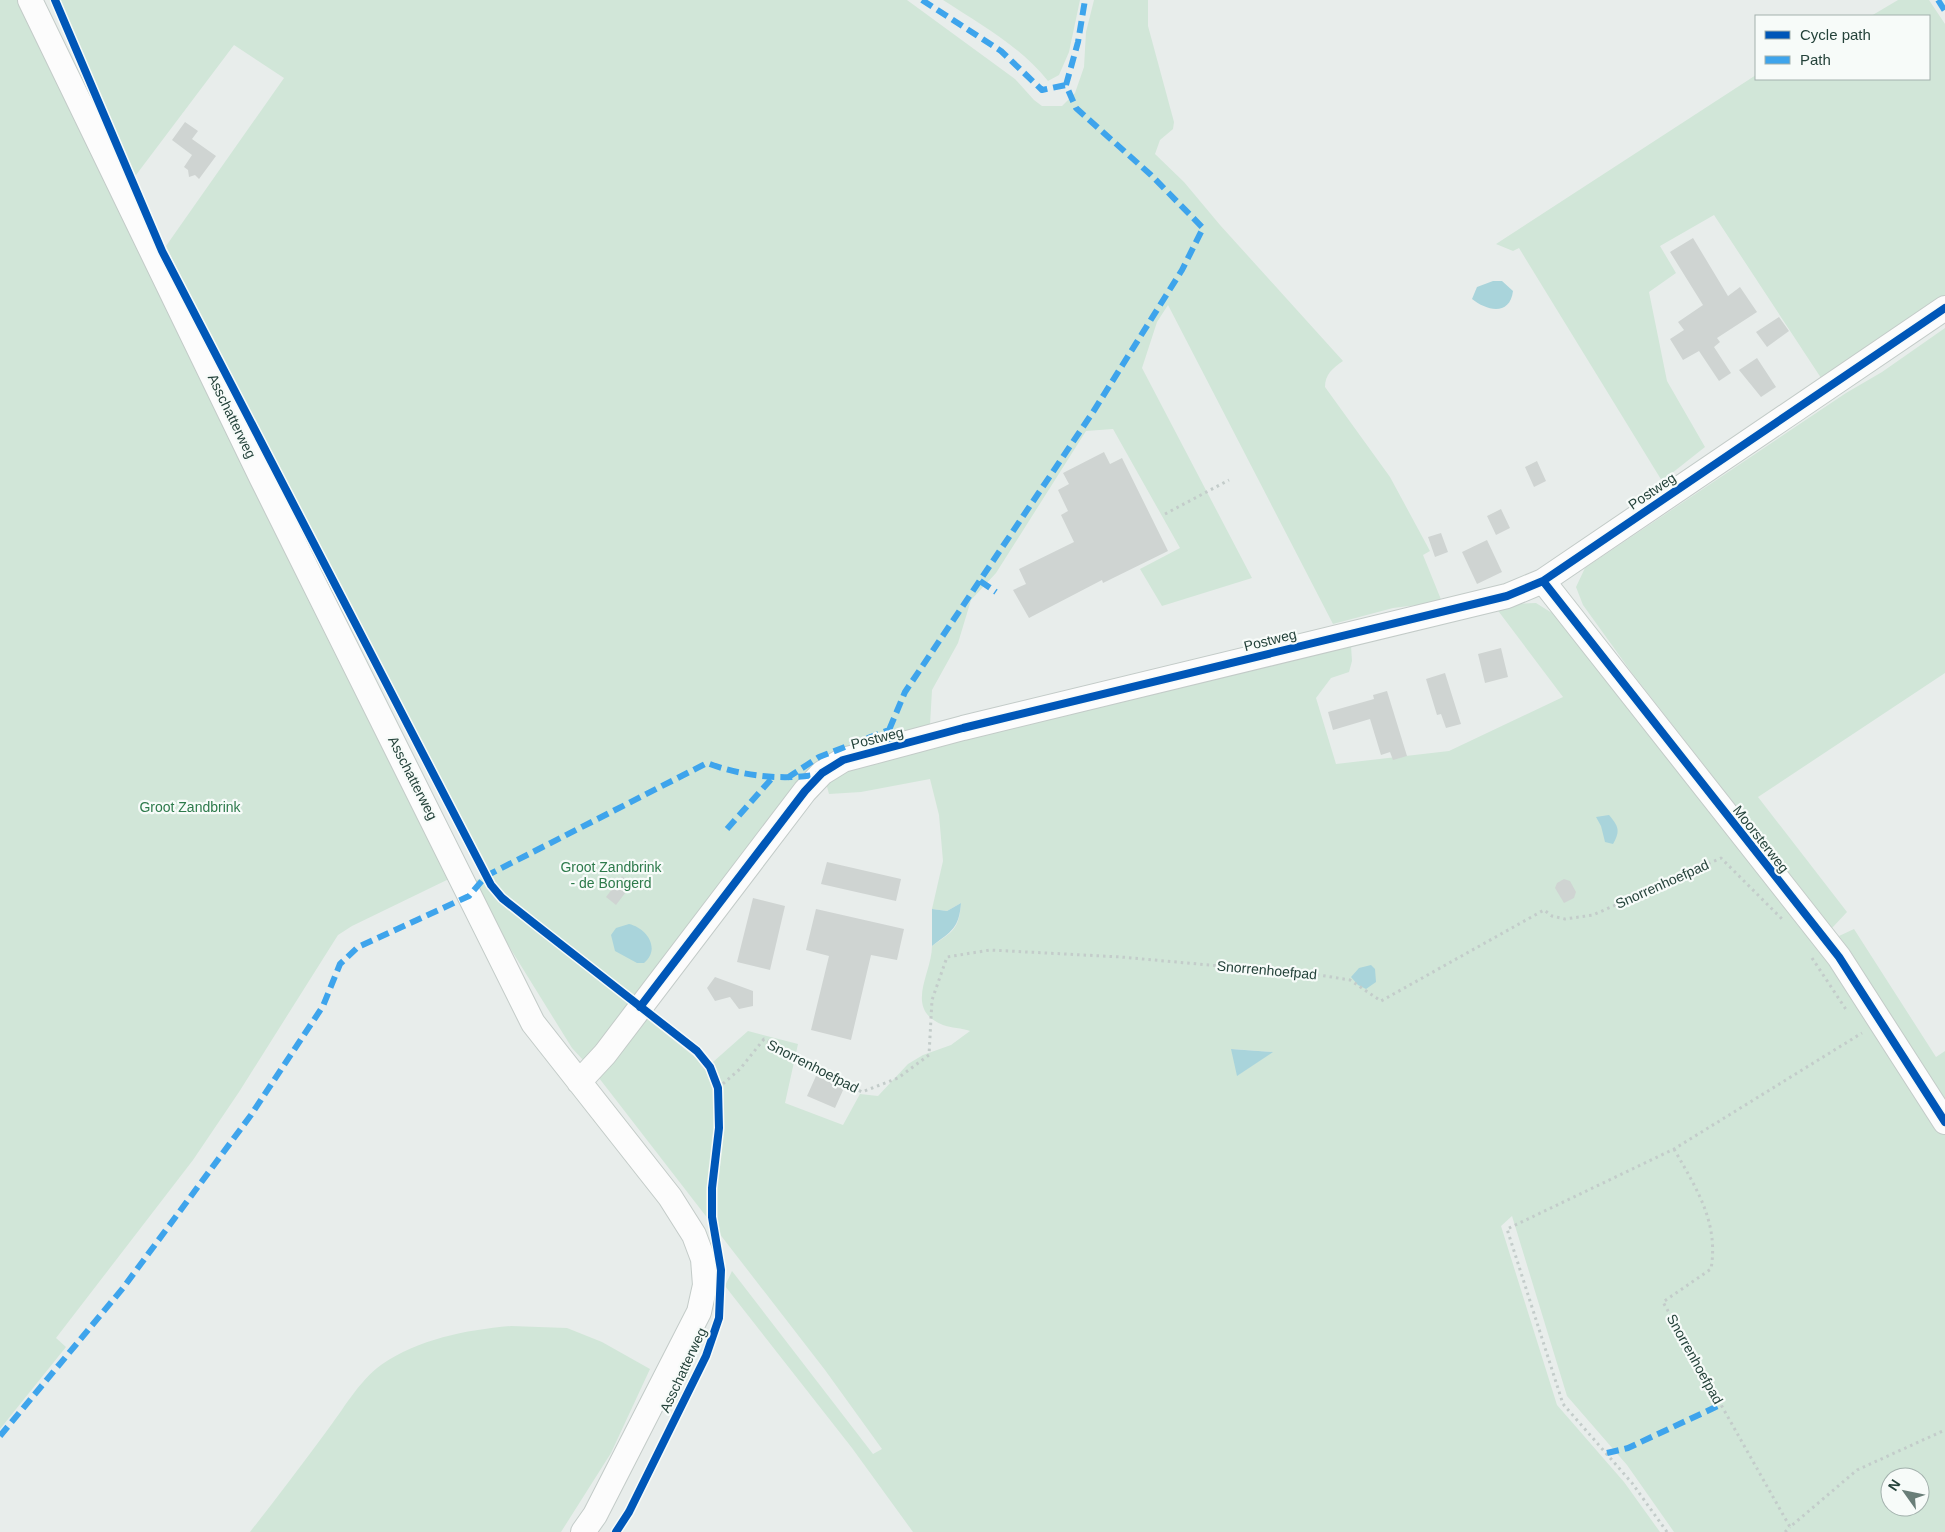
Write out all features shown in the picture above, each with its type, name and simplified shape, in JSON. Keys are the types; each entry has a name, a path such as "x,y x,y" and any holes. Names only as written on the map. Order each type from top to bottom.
{"street":[{"name":"Asschatterweg","path":"30,0 258,470 436,824 482,923 533,1023 670,1197 694,1235 703,1259 704,1285 699,1312 604,1499 583,1532"},
{"name":"Postweg","path":"579,1082 605,1054 805,791 822,773 843,760 963,728 1507,596 1543,581 1945,308"},
{"name":"Moorsterweg","path":"1543,581 1839,957 1945,1122"}],"path":[{"path":"1165,514 1229,480"},
{"path":"1808,952 1852,1018"},
{"path":"1667,1532 1632,1483 1563,1404 1507,1229 1674,1149 1863,1034 1858,1026"},
{"path":"715,1077 718,1092"},
{"path":"1785,1532 1857,1470 1945,1430"}],"green space":[{"name":"Groot Zandbrink","path":"0,0 22,0 453,877 352,926 338,935 239,1092 193,1160 56,1338 66,1347 0,1429"},
{"name":"Groot Zandbrink - de Bongerd","path":"49,0 907,0 1015,79 1042,106 1062,106 1075,93 1084,67 1086,32 1094,0 1148,0 1148,26 1174,122 1173,129 1160,140 1155,154 1184,182 1220,225 1343,361 1328,375 1325,387 1390,477 1430,551 1423,555 1442,602 1393,608 1333,624 1168,305 1157,322 1142,368 1252,578 1162,606 1140,569 1180,548 1113,429 1086,431 996,573 971,600 958,643 932,690 930,725 841,752 599,1048 583,1060 572,1048 469,882 490,876 472,840 439,794 166,246 284,78 234,45 133,179"},
{"path":"943,0 1080,0 1069,52 1059,75 1048,81 1037,68 1012,46"},
{"path":"1898,0 1929,0 1945,24 1945,305 1825,384 1714,215 1660,246 1676,273 1649,292 1667,381 1705,447 1662,481 1519,248 1513,251 1496,244 1755,76 1755,80 1930,80 1930,15 1873,15"},
{"path":"1945,328 1945,673 1758,797 1847,912 1832,928 1632,673 1583,605 1576,587 1585,568 1846,393 1882,372"},
{"path":"1536,603 1560,618 1820,950 1945,1131 1945,1532 1674,1532 1627,1465 1567,1396 1512,1216 1501,1226 1557,1405 1624,1482 1660,1532 913,1532 852,1448 725,1286 732,1271 873,1454 882,1449 825,1370 599,1078 641,1014 696,1058 702,1066 713,1062 748,1031 798,1044 785,1103 843,1125 860,1094 878,1096 908,1064 923,1055 951,1045 970,1031 943,1025 931,1018 924,1010 922,1000 922,990 932,946 954,929 959,919 961,903 947,911 932,909 943,861 939,815 930,779 861,792 829,794 826,783 848,767 1351,646 1352,661 1349,672 1331,678 1316,698 1336,764 1449,751 1563,697 1496,608 1511,604","holes":["1232,1049 1272,1052 1238,1075"]},
{"path":"1854,929 1936,1057 1945,1051 1945,1102 1839,936"},
{"path":"511,1326 567,1328 602,1342 650,1369 611,1453 561,1532 250,1532 358,1388 381,1365 411,1348 443,1337"}],"water":[{"path":"1493,281 1502,281 1513,291 1511,299 1503,308 1497,309 1484,306 1472,299 1477,287"},
{"path":"1609,815 1615,822 1618,832 1613,844 1605,842 1601,826 1596,817"},
{"path":"961,903 956,924 932,946 932,909 947,911"},
{"path":"629,924 636,926 650,940 651,952 644,963 637,963 615,951 611,935 616,928"},
{"path":"1371,965 1375,969 1376,982 1366,989 1358,985 1351,977 1359,968"},
{"path":"1231,1049 1273,1052 1237,1076"}],"building":[{"path":"185,122 198,131 192,139 216,156 199,179 195,175 189,177 188,170 184,167 192,155 172,140"},
{"path":"1693,238 1728,296 1740,287 1757,312 1717,338 1720,342 1714,347 1731,373 1719,381 1699,351 1683,360 1670,339 1684,330 1678,322 1703,305 1670,252"},
{"path":"1779,317 1789,331 1767,347 1756,332"},
{"path":"1757,358 1776,387 1761,397 1739,370"},
{"path":"1104,452 1110,464 1122,458 1168,551 1103,583 1102,580 1029,618 1013,590 1026,584 1019,569 1074,542 1061,515 1068,511 1058,490 1069,484 1063,473"},
{"path":"1537,461 1546,481 1534,487 1525,467"},
{"path":"1501,509 1510,528 1496,535 1487,516"},
{"path":"1441,533 1448,552 1435,557 1428,537"},
{"path":"1487,540 1502,572 1477,584 1462,552"},
{"path":"1501,648 1508,677 1485,683 1478,654"},
{"path":"1445,673 1461,724 1446,728 1441,714 1437,715 1426,679"},
{"path":"1387,691 1407,756 1393,760 1390,752 1381,755 1370,719 1333,730 1328,712 1374,699 1373,695"},
{"path":"827,862 901,879 896,901 821,884"},
{"path":"622,876 632,884 616,905 606,897"},
{"path":"1564,879 1570,881 1576,892 1574,898 1564,903 1555,888 1557,883"},
{"path":"753,898 785,906 770,970 737,962"},
{"path":"816,909 904,929 897,960 871,955 851,1040 811,1030 829,956 806,950"},
{"path":"715,977 753,991 753,1006 739,1009 730,997 715,1001 707,988"},
{"path":"816,1076 844,1088 835,1108 807,1096"}],"marked path":[{"path":"922,0 1001,51 1042,90 1066,85"},
{"path":"892,747 889,730 905,692 1093,412 1182,270 1203,228 1151,175 1076,108 1066,85 1078,42 1085,0"},
{"path":"1938,0 1945,11"},
{"path":"980,581 996,592"},
{"path":"787,778 819,757 889,730"},
{"path":"0,1436 123,1288 251,1115 323,1006 340,964 358,947 469,896 486,876 707,763 734,771 763,776 792,777 819,774"},
{"path":"727,829 774,776"},
{"path":"1607,1453 1628,1448 1720,1405"}],"cycle path":[{"path":"55,0 162,251 491,885 502,898 697,1051 710,1067 718,1088 719,1128 712,1188 712,1217 721,1270 719,1318 706,1356 629,1512 616,1532"},
{"path":"640,1007 805,791 822,773 843,760 963,728 1507,596 1543,581 1945,308"},
{"path":"1543,581 1839,957 1945,1122"}]}
